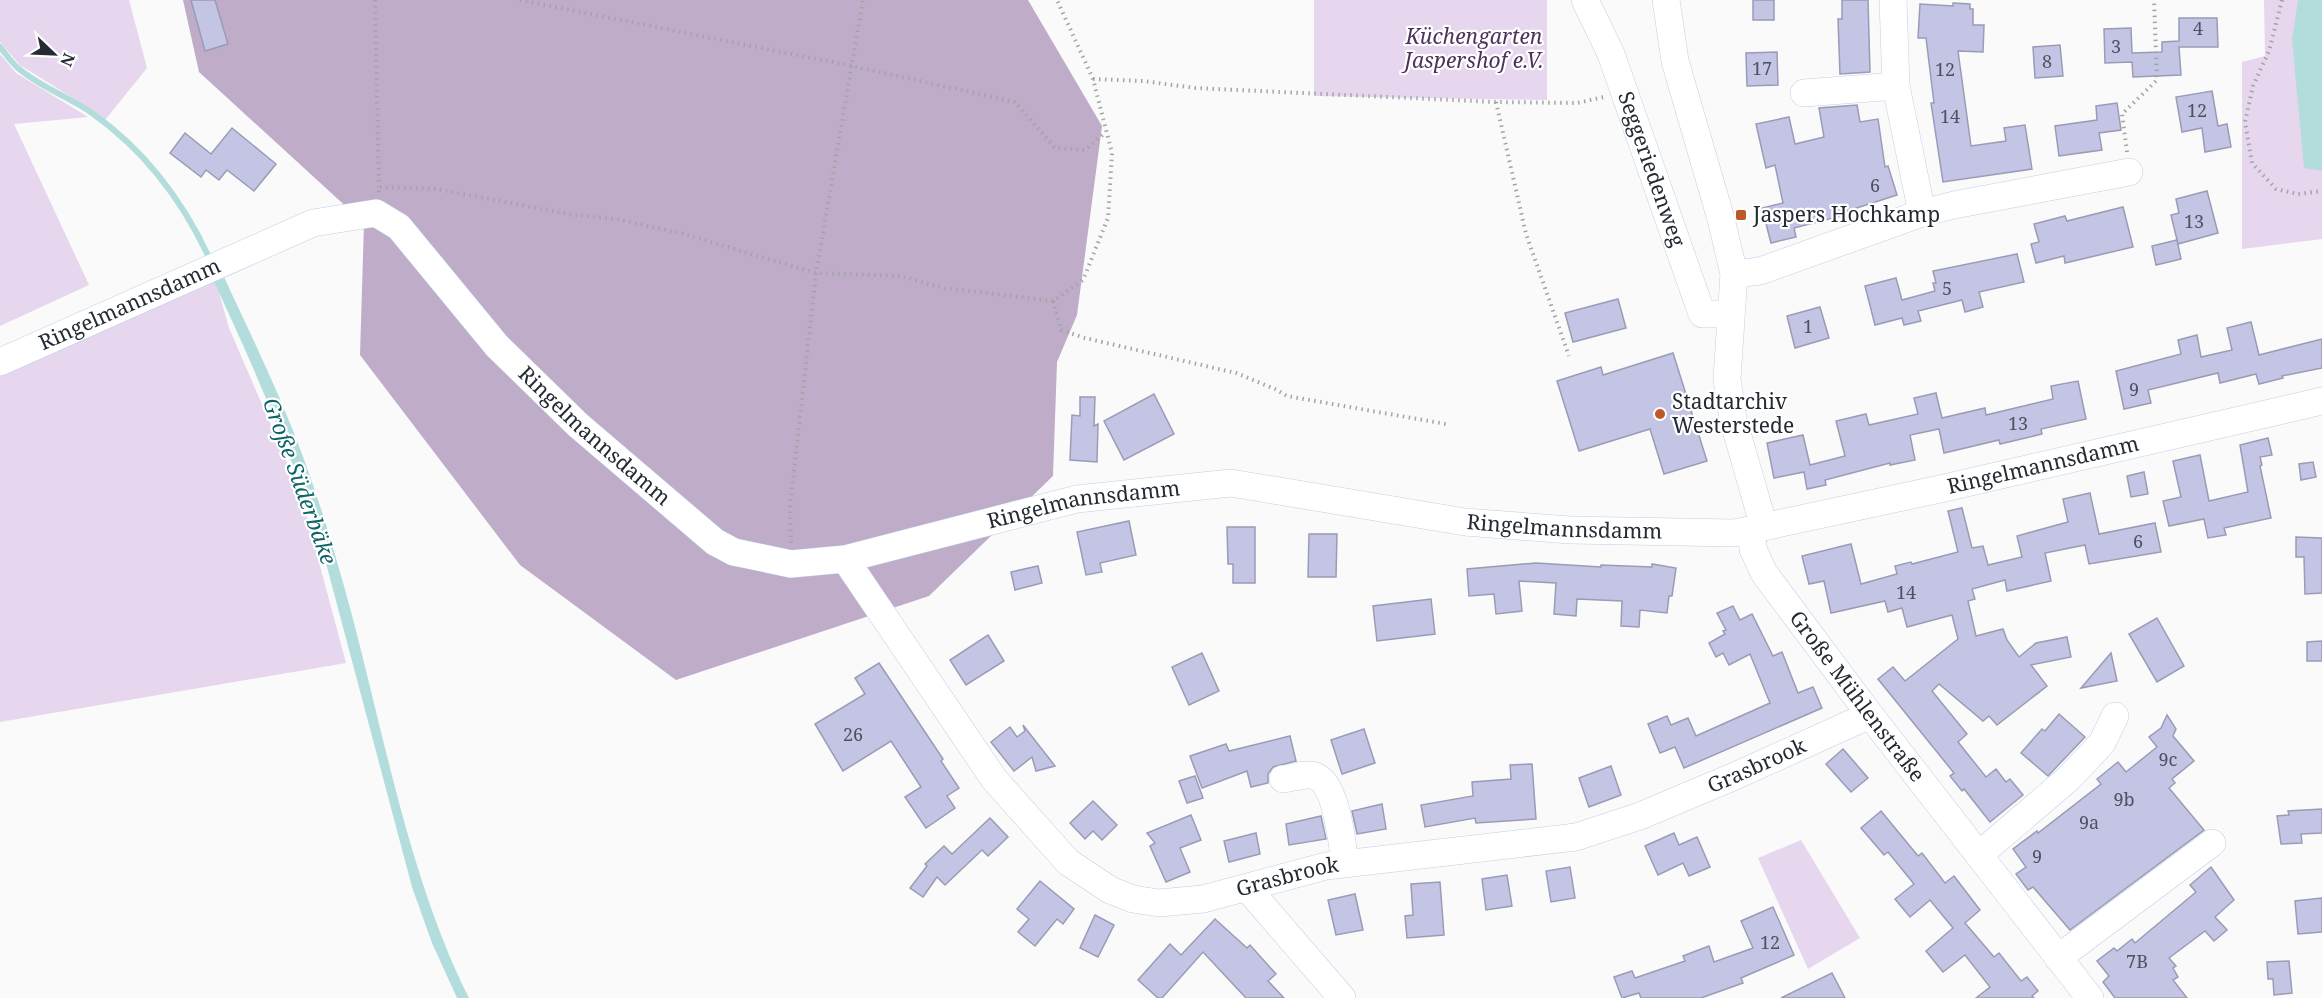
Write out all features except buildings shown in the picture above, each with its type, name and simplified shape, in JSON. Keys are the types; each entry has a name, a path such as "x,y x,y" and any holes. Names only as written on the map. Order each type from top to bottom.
{"street":[{"name":"Seggeriedenweg","path":"1585,0 1611,54 1702,314 1730,314"},
{"name":"Große Mühlenstraße","path":"1666,0 1675,61 1721,219 1734,274 1727,379 1733,419 1758,529 1753,549 1764,573 1870,715 2090,998"},
{"path":"1893,0 1896,86 1922,213"},
{"path":"1804,93 1896,86"},
{"path":"1734,274 1761,271 1922,213 2129,172"},
{"name":"Ringelmannsdamm","path":"0,362 313,223 377,200 497,346 578,425 715,542 734,552 791,564 845,559 1077,499 1231,483 1465,522 1570,530 1735,533 2322,401"},
{"name":"Grasbrook","path":"845,559 994,779 1068,862 1110,890 1133,899 1159,903 1203,899 1248,889 1326,866 1576,837 1650,811 1735,776 1870,715"},
{"path":"1980,854 2069,778 2102,743 2115,716"},
{"path":"1283,779 1306,775 1317,777 1326,784 1338,819 1345,863"},
{"path":"2058,958 2212,843"},
{"path":"1248,889 1342,998"}],"path":[{"path":"375,0 377,200 437,189 573,214 617,219 687,235 816,273 900,276 943,288 1053,301 1083,280 1108,218 1112,153 1093,79 1057,0"},
{"path":"520,0 852,66 1015,102 1055,148 1085,150 1106,132"},
{"path":"791,564 790,507 816,273 863,0"},
{"path":"2129,172 2122,114 2157,80 2154,0"},
{"path":"2282,0 2269,51 2253,86 2245,122 2252,163 2276,189 2298,195 2322,191"},
{"path":"1093,79 1143,81 1195,88 1496,102 1577,103 1625,92"},
{"path":"1496,102 1526,234 1569,356"},
{"path":"1053,301 1061,330 1085,338 1236,373 1287,396 1446,424"}],"green space":[{"path":"0,0 129,0 147,68 105,120 20,65 0,42"},
{"name":"Küchengarten Jaspershof e.V.","path":"1314,0 1547,0 1547,100 1314,96"},
{"path":"2264,0 2322,0 2322,239 2242,249 2242,62 2265,56"},
{"path":"0,54 16,73 88,117 14,124 89,285 0,326"},
{"path":"212,268 229,328 301,495 346,663 0,722 0,365"},
{"path":"1801,840 1860,938 1808,969 1758,858"}],"shaded area":[{"path":"183,0 1028,0 1102,126 1077,315 1057,362 1053,476 929,596 676,680 520,565 360,355 364,223 199,72"}],"water":[{"path":"2298,0 2322,0 2322,171 2304,168 2292,40"},
{"path":"213,253 302,453 344,586 412,848 447,950 469,998 457,998 432,943 412,887 318,533 264,394 203,259"}],"waterway":[{"name":"Große Süderbäke","path":"0,47 27,75 92,113 112,128 147,161 189,219 211,262"}],"place":[{"name":"Jaspers Hochkamp","path":"1741,215"},
{"name":"Stadtarchiv Westerstede","path":"1660,414"}]}
